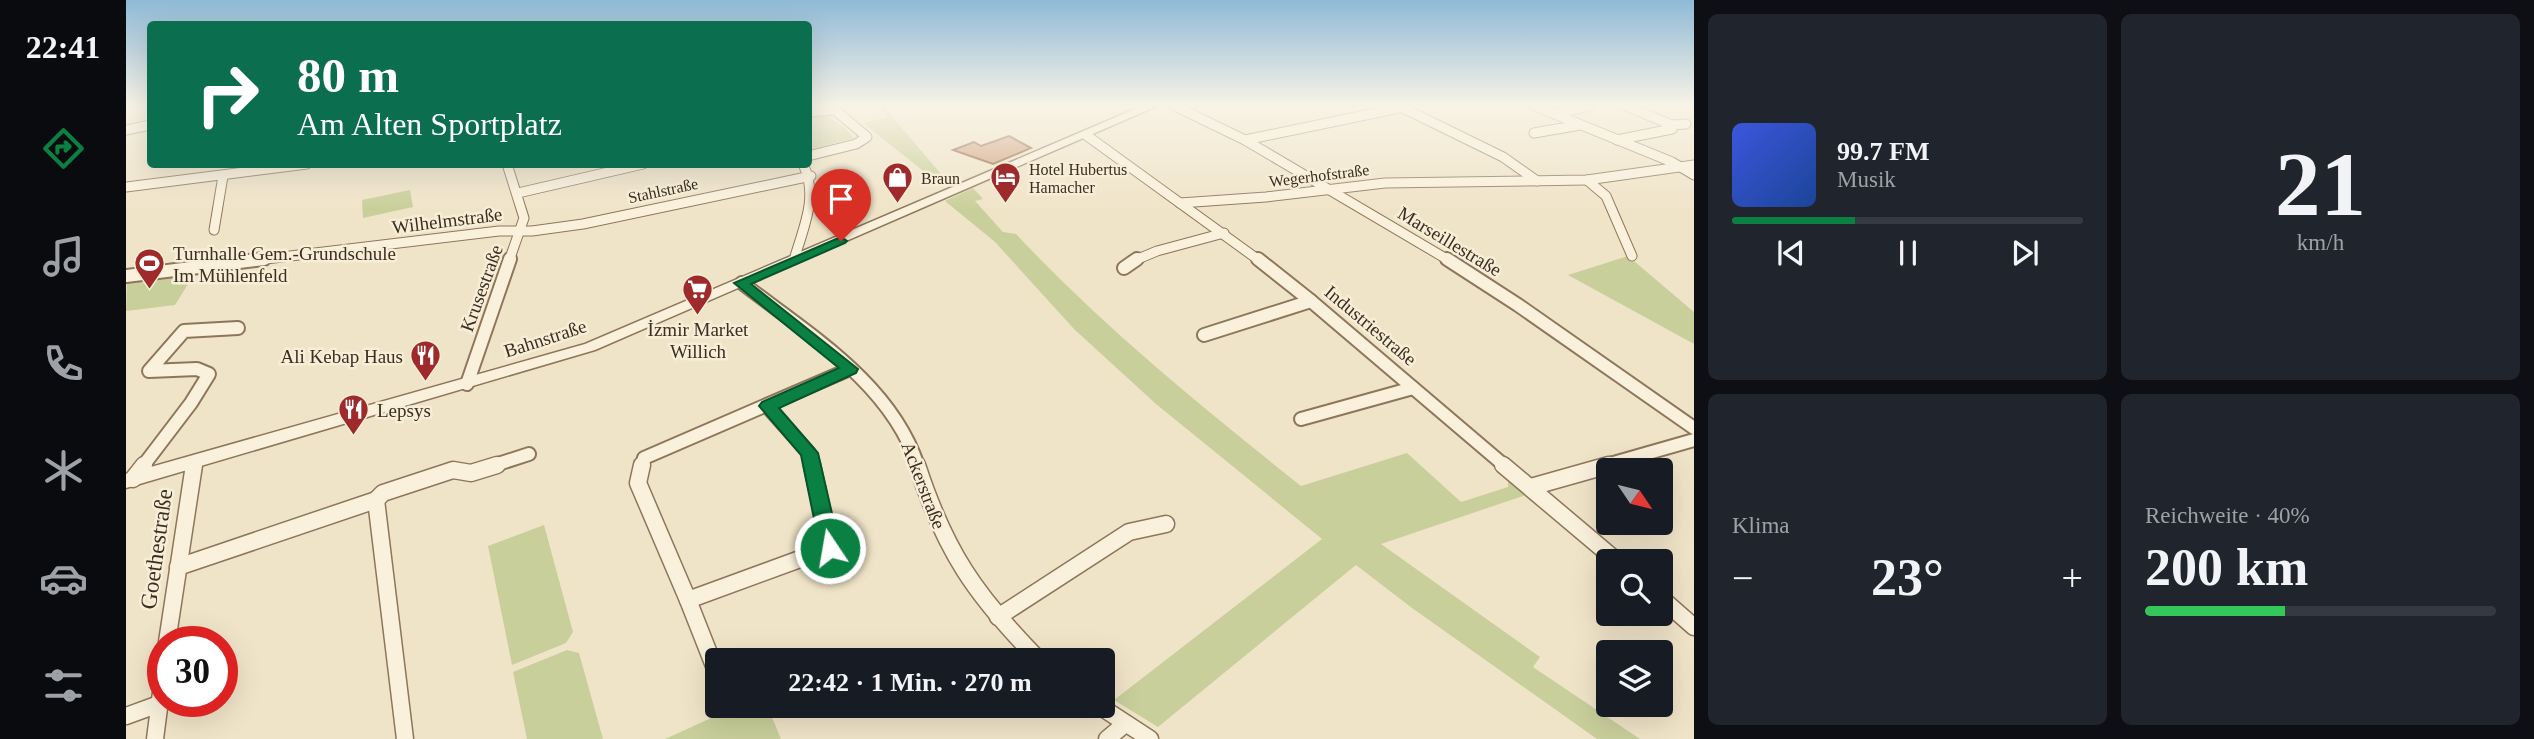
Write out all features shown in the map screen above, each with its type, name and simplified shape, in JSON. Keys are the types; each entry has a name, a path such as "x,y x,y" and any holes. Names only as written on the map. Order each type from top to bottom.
{"street":[{"path":"812,155 862,140"},
{"name":"Bahnstraße","path":"130,480 590,347 1073,140"},
{"name":"Industriestraße","path":"1094,140 1224,233 1311,301 1603,549"},
{"name":"Marseillestraße","path":"1246,140 1330,188 1510,299 1694,428"},
{"path":"1471,140 1503,157 1537,181"},
{"path":"1618,140 1694,175"},
{"name":"Wegerhofstraße","path":"1180,203 1266,197 1385,183 1587,180 1694,165"},
{"path":"126,187 279,168"},
{"name":"Krusestraße","path":"467,384 525,214 509,168"},
{"path":"518,193 626,168"},
{"path":"794,260 812,192 811,176 806,168"},
{"path":"214,230 223,176"},
{"name":"Stahlstraße","path":"521,230 533,231 583,224 811,176"},
{"path":"1587,180 1606,196 1632,256"},
{"name":"Wilhelmstraße","path":"126,276 521,230"},
{"path":"1124,268 1129,263 1159,251 1224,233"},
{"name":"Ackerstraße","path":"741,283 867,383 902,430 934,517 958,565 998,617 1028,648"},
{"path":"1203,335 1311,301"},
{"path":"130,480 191,403 209,374 197,369 149,371 184,331 238,328"},
{"path":"707,648 638,483 644,458 850,369"},
{"path":"1301,419 1413,388"},
{"path":"688,600 830,548 809,453 768,406"},
{"path":"1531,487 1694,440"},
{"path":"178,567 376,500 383,494 453,470 471,473 529,454"},
{"name":"Goethestraße","path":"169,626 194,462"},
{"path":"376,500 405,739"},
{"path":"998,617 1129,532 1166,524"},
{"path":"1673,609 1694,627"},
{"path":"126,716 147,708"},
{"path":"155,739 158,717"},
{"path":"1115,717 1150,739"},
{"path":"1107,739 1125,724"}],"green space":[{"path":"812,140 845,140 812,149"},
{"path":"885,140 912,140 941,174 942,180 936,181"},
{"path":"973,188 983,199 975,201 1003,232 1016,234 1118,334 1301,486 1407,453 1461,502 1508,487 1508,479 1526,495 1381,544 1540,657 1533,667 1596,709 1596,717 1607,717 1640,739 1597,739 1356,565 1158,727 1115,701 1322,539 1156,404 1074,329 995,242 945,201"},
{"path":"410,190 413,207 363,218 362,200"},
{"path":"1628,256 1694,312 1694,344 1568,275"},
{"path":"195,273 175,305 126,311 127,282"},
{"path":"544,525 573,632 566,643 512,665 488,546"},
{"path":"567,650 579,653 603,739 527,739 513,672"},
{"path":"711,718 772,718 781,739 665,739"}],"building":[{"path":"996,140 1017,140 1031,148 993,164 953,150 974,142 981,146"}],"place":[{"name":"Braun","path":"898,205"},
{"name":"Hotel Hubertus Hamacher","path":"1006,205"},
{"name":"Turnhalle Gem.-Grundschule Im Mühlenfeld","path":"150,291"},
{"name":"İzmir Market Willich","path":"698,317"},
{"name":"Ali Kebap Haus","path":"426,383"},
{"name":"Lepsys","path":"354,437"}],"route":[{"path":"830,548 809,453 768,406 850,369 741,283 841,241"}]}
